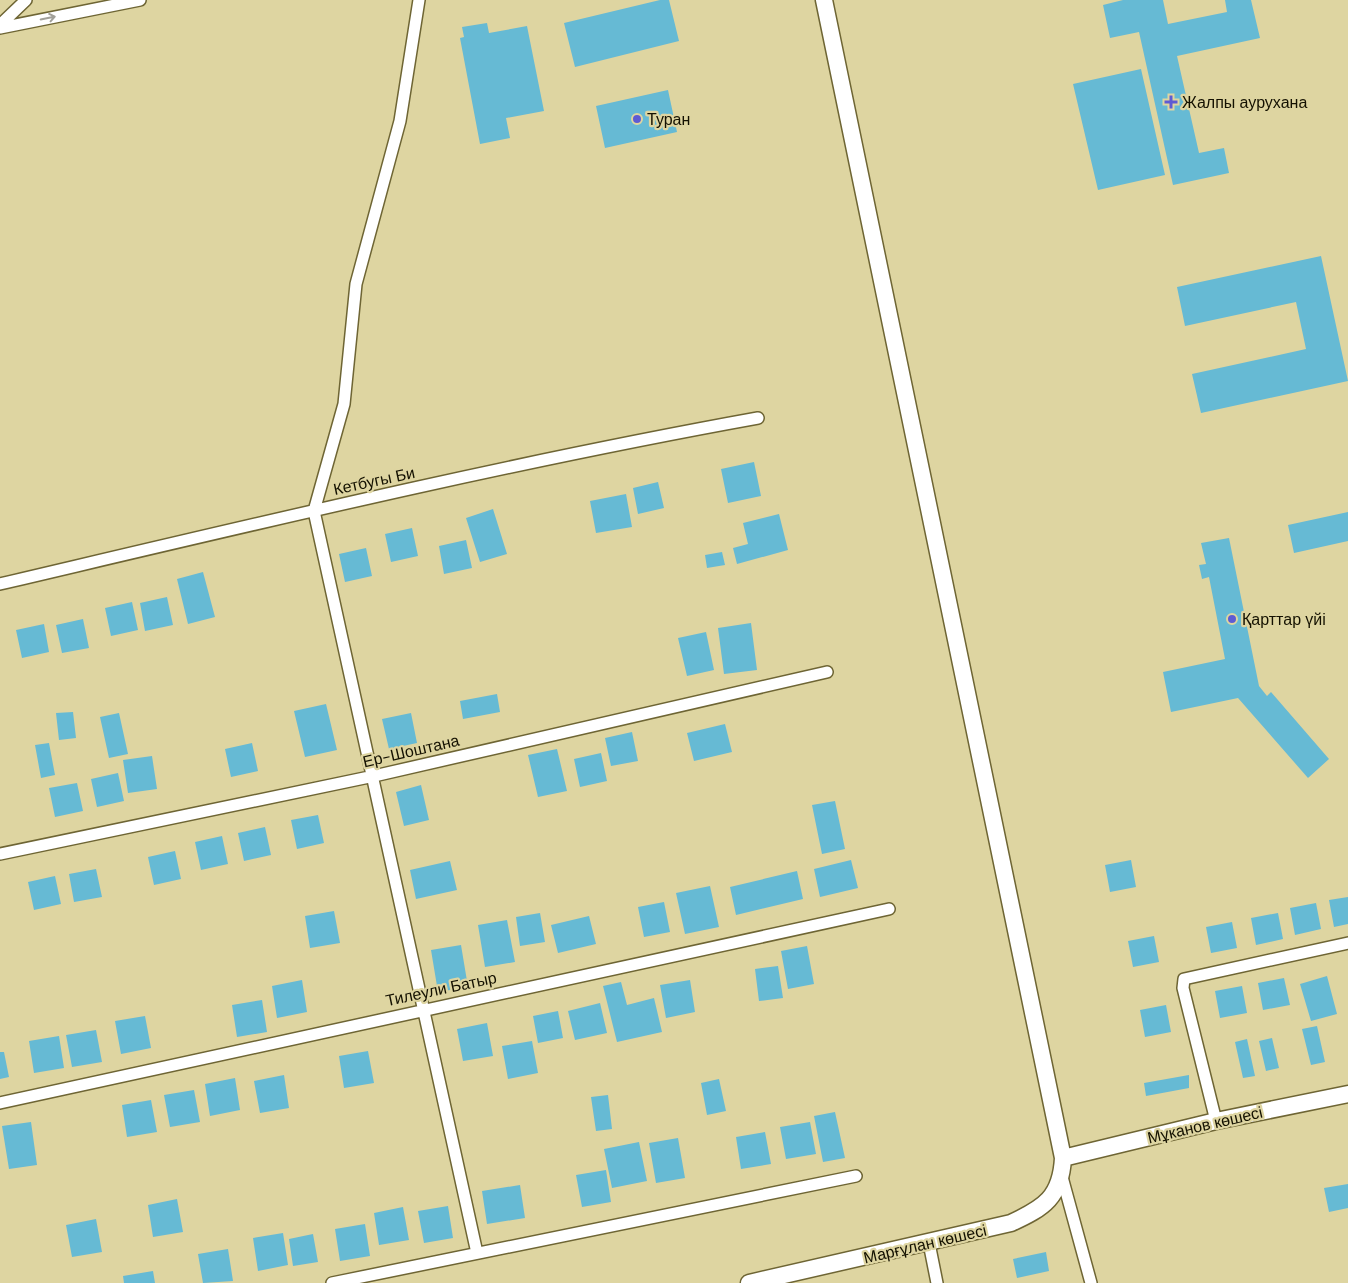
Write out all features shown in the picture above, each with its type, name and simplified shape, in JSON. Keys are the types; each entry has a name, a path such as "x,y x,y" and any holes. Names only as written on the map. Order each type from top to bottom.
{"main road":[{"name":"Марғұлан көшесі","path":"749,1283 1011,1224 1036,1212 1050,1199 1062,1177 1063,1158 824,0"},
{"name":"Мұканов көшесі","path":"1063,1158 1216,1121 1348,1094"}],"street":[{"path":"0,26 26,0"},
{"path":"0,26 140,0"},
{"path":"419,0 400,121 356,284 344,404 314,510 374,776 477,1253"},
{"name":"Кетбугы Би","path":"0,584 314,510 681,432 758,418"},
{"name":"Ер-Шоштана","path":"0,854 374,776 827,672"},
{"name":"Тилеули Батыр","path":"0,1103 424,1009 889,910"},
{"path":"1216,1121 1182,988 1184,978 1348,943"},
{"path":"332,1283 856,1176"},
{"path":"1062,1177 1091,1283"},
{"path":"929,1243 937,1283"}],"building":[{"path":"660,0 669,0 679,41 575,67 564,23"},
{"name":"Жалпы аурухана","path":"1123,0 1163,0 1168,24 1227,12 1225,0 1251,0 1260,38 1177,56 1199,153 1224,148 1229,173 1173,185 1139,32 1110,38 1103,5"},
{"path":"487,23 489,33 527,26 544,111 506,118 510,138 480,144 460,38 464,37 462,27"},
{"path":"1141,69 1165,175 1098,190 1073,84"},
{"name":"Туран","path":"668,90 677,132 605,148 596,106"},
{"path":"1321,256 1348,381 1201,413 1192,374 1306,349 1296,302 1185,326 1177,287"},
{"path":"754,462 761,496 728,503 721,469"},
{"path":"658,482 664,508 638,514 633,488"},
{"path":"626,494 632,527 596,533 590,501"},
{"path":"493,509 507,554 480,562 466,518"},
{"path":"1348,512 1348,541 1294,553 1288,525"},
{"path":"779,514 788,550 737,564 733,548 748,544 743,523"},
{"path":"412,528 418,556 391,562 385,534"},
{"name":"Қарттар үйі","path":"1229,538 1259,686 1267,696 1271,692 1329,759 1308,778 1238,698 1171,712 1163,672 1225,659 1209,577 1202,579 1199,565 1206,564 1201,543"},
{"path":"466,540 472,568 444,574 439,546"},
{"path":"366,548 372,576 345,582 339,554"},
{"path":"722,552 725,565 707,568 705,555"},
{"path":"203,572 215,617 188,624 177,579"},
{"path":"167,597 173,625 145,631 140,603"},
{"path":"132,602 138,630 111,636 105,608"},
{"path":"83,619 89,648 62,653 56,625"},
{"path":"751,623 757,670 724,674 718,628"},
{"path":"44,624 49,652 22,658 16,630"},
{"path":"706,632 714,670 687,676 678,638"},
{"path":"497,694 500,712 463,719 460,701"},
{"path":"326,704 337,750 305,757 294,711"},
{"path":"73,712 76,738 59,740 56,713"},
{"path":"119,713 128,754 109,758 100,717"},
{"path":"411,713 417,743 389,749 382,719"},
{"path":"725,724 732,752 694,761 687,733"},
{"path":"632,732 638,761 611,766 605,738"},
{"path":"49,743 55,775 41,778 35,745"},
{"path":"252,743 258,771 231,777 225,749"},
{"path":"557,749 567,791 538,797 528,755"},
{"path":"601,753 607,781 580,787 574,759"},
{"path":"152,756 157,789 128,793 123,760"},
{"path":"118,773 124,801 97,807 91,779"},
{"path":"77,783 83,811 55,817 49,788"},
{"path":"421,785 429,820 404,826 396,792"},
{"path":"835,801 845,849 822,854 812,805"},
{"path":"318,815 324,843 297,849 291,820"},
{"path":"265,827 271,855 244,861 238,833"},
{"path":"222,836 228,864 201,870 195,842"},
{"path":"175,851 181,879 154,885 148,857"},
{"path":"851,860 858,888 820,897 814,869"},
{"path":"1131,860 1136,887 1110,892 1105,865"},
{"path":"450,861 457,890 416,899 410,870"},
{"path":"96,869 102,897 74,902 69,874"},
{"path":"797,871 803,899 736,915 730,887"},
{"path":"55,876 61,904 34,910 28,882"},
{"path":"710,886 719,927 685,934 676,893"},
{"path":"1348,897 1348,924 1334,927 1329,900"},
{"path":"664,902 670,932 644,937 638,907"},
{"path":"1316,903 1321,929 1295,935 1290,908"},
{"path":"334,911 340,943 310,948 305,916"},
{"path":"540,913 545,942 520,946 516,917"},
{"path":"1278,913 1283,939 1256,945 1251,918"},
{"path":"589,916 596,944 558,953 551,925"},
{"path":"507,920 515,962 485,967 478,925"},
{"path":"1232,922 1237,948 1211,953 1206,927"},
{"path":"1154,936 1159,962 1133,967 1128,941"},
{"path":"461,945 468,987 438,992 431,950"},
{"path":"807,946 814,984 788,989 781,951"},
{"path":"778,966 783,998 759,1001 755,969"},
{"path":"1327,976 1337,1014 1311,1021 1300,984"},
{"path":"1284,978 1290,1005 1263,1010 1258,983"},
{"path":"302,980 307,1012 277,1018 272,986"},
{"path":"690,980 695,1012 666,1018 660,985"},
{"path":"621,982 627,1005 654,998 662,1032 617,1042 603,986"},
{"path":"1242,986 1247,1013 1220,1018 1215,991"},
{"path":"262,1000 267,1032 237,1037 232,1005"},
{"path":"600,1003 607,1033 575,1040 568,1011"},
{"path":"1166,1005 1171,1032 1145,1037 1140,1010"},
{"path":"558,1011 563,1038 538,1043 533,1016"},
{"path":"145,1016 151,1048 121,1054 115,1021"},
{"path":"487,1023 493,1056 463,1061 457,1029"},
{"path":"1317,1026 1325,1062 1311,1065 1302,1029"},
{"path":"96,1030 102,1062 72,1067 66,1035"},
{"path":"59,1036 64,1068 34,1073 29,1041"},
{"path":"1272,1038 1279,1068 1266,1071 1259,1041"},
{"path":"1247,1039 1255,1076 1243,1078 1235,1042"},
{"path":"532,1041 538,1073 508,1079 502,1046"},
{"path":"368,1051 374,1083 344,1088 339,1056"},
{"path":"0,1052 4,1052 9,1077 0,1079"},
{"path":"284,1075 289,1108 260,1113 254,1081"},
{"path":"1189,1075 1189,1088 1146,1096 1144,1083"},
{"path":"235,1078 240,1110 210,1116 205,1084"},
{"path":"719,1079 726,1111 707,1115 701,1083"},
{"path":"194,1090 200,1122 170,1127 164,1095"},
{"path":"608,1095 612,1129 596,1131 591,1097"},
{"path":"151,1100 157,1132 127,1137 122,1105"},
{"path":"835,1112 845,1158 823,1162 814,1116"},
{"path":"31,1122 37,1165 9,1169 2,1126"},
{"path":"810,1122 816,1154 786,1159 780,1127"},
{"path":"765,1132 771,1164 741,1169 736,1137"},
{"path":"678,1138 685,1178 656,1183 649,1143"},
{"path":"639,1142 647,1181 612,1188 604,1149"},
{"path":"606,1170 611,1202 582,1207 576,1175"},
{"path":"1348,1184 1348,1208 1329,1212 1324,1188"},
{"path":"520,1185 525,1218 487,1224 482,1191"},
{"path":"177,1199 183,1232 153,1237 148,1205"},
{"path":"448,1206 453,1238 424,1243 418,1211"},
{"path":"403,1207 409,1240 379,1245 374,1213"},
{"path":"96,1219 102,1252 72,1257 66,1225"},
{"path":"365,1224 370,1256 340,1261 335,1229"},
{"path":"283,1233 288,1265 258,1271 253,1238"},
{"path":"313,1234 318,1262 293,1266 289,1239"},
{"path":"228,1249 233,1281 203,1283 198,1254"},
{"path":"1046,1252 1049,1271 1017,1278 1013,1259"},
{"path":"153,1271 155,1283 124,1283 123,1276"}],"place":[{"name":"Жалпы аурухана","path":"1171,102"},
{"name":"Туран","path":"637,119"},
{"name":"Қарттар үйі","path":"1232,619"}]}
